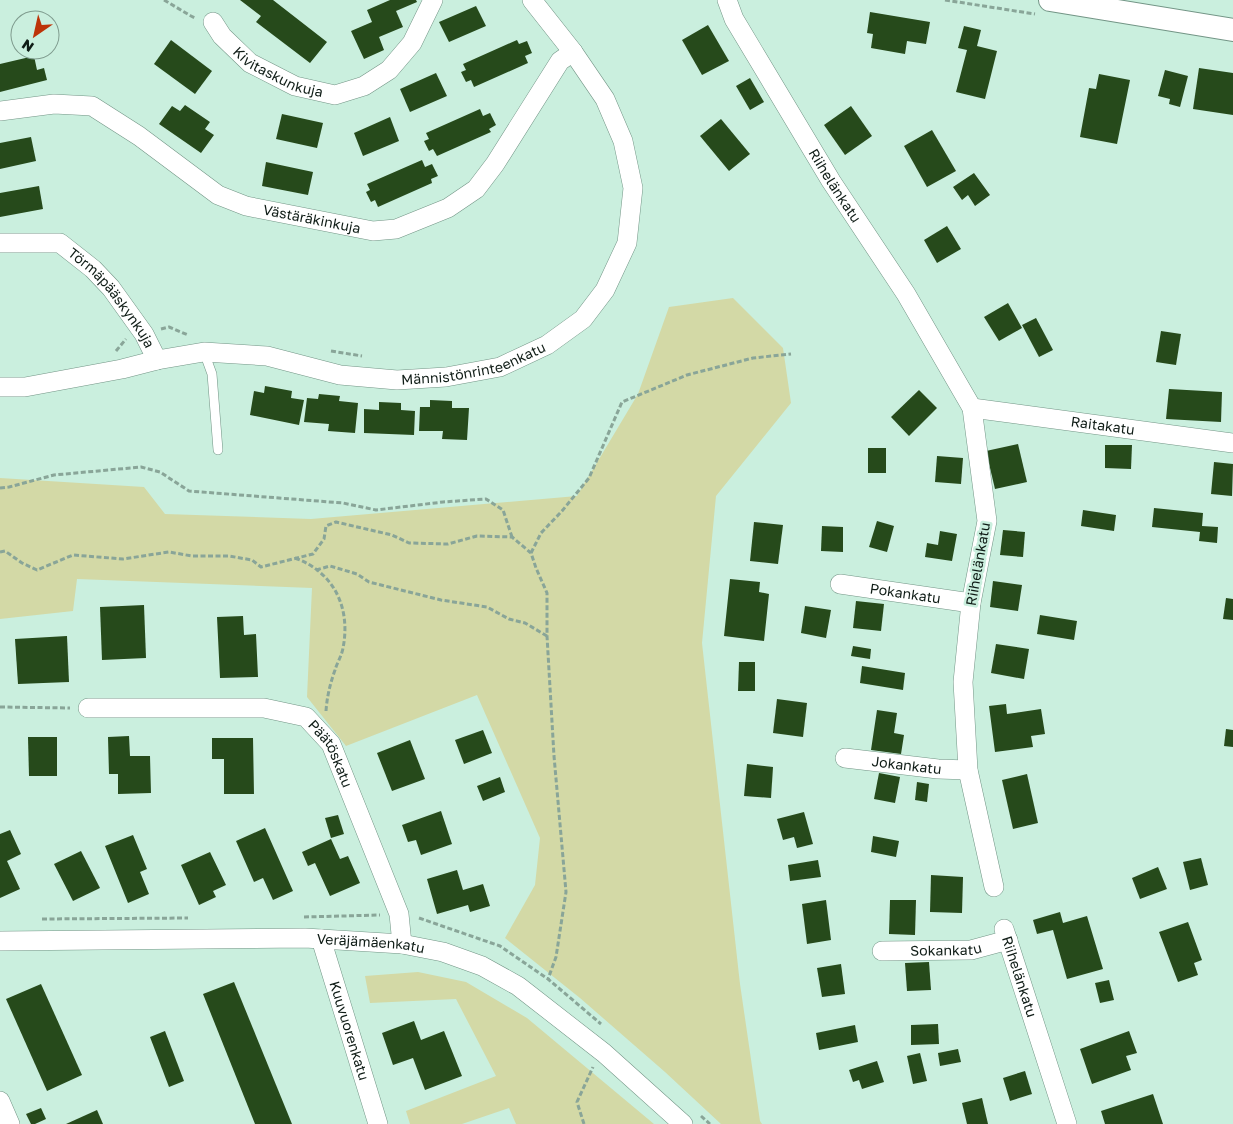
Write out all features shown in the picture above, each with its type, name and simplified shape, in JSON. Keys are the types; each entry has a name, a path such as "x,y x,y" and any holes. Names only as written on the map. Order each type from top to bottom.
{"street":[{"name":"Kivitaskunkuja","path":"213,22 222,36 250,63 295,86 335,95 364,86 389,70 412,43 433,0"},
{"name":"Männistönrinteenkatu","path":"0,388 25,387 122,369 157,360 200,344 267,356 340,375 397,380 446,377 500,367 547,345 583,319 605,290 627,243 633,188 623,141 605,99 573,52 532,0"},
{"name":"Riihelänkatu","path":"727,0 734,19 816,155 906,294 972,408 987,521 971,603 962,682 968,770 994,887"},
{"path":"1050,0 1233,30"},
{"name":"Västäräkinkuja","path":"0,112 54,104 92,106 140,136 218,195 246,206 265,210 373,231 388,230 396,229 448,208 476,188 495,164 560,61 573,52"},
{"name":"Törmäpääskynkuja","path":"0,243 60,242 93,269 105,282 144,334 157,360"},
{"name":"Raitakatu","path":"972,408 1233,443"},
{"name":"Pokankatu","path":"840,584 971,603"},
{"name":"Päätöskatu","path":"88,708 264,708 306,717 331,744 398,914 402,944"},
{"name":"Jokankatu","path":"845,758 938,769 968,770"},
{"name":"Riihelänkatu","path":"1006,934 1060,1122"},
{"name":"Sokankatu","path":"882,951 971,950 1006,934"},
{"name":"Veräjämäenkatu","path":"0,941 321,939 402,944 443,952 482,966 518,986 604,1053 684,1124"},
{"name":"Kuuvuorenkatu","path":"321,939 378,1124"},
{"path":"0,1101 10,1124"}],"lane":[{"path":"200,344 212,374 218,450"}],"path":[{"path":"164,0 190,16 213,22"},
{"path":"115,352 127,338 169,327 187,335 200,344"},
{"path":"326,350 364,356"},
{"path":"532,553 541,533 562,511 588,478 622,402 687,375 753,358 791,354"},
{"path":"0,488 54,474 141,467 160,472 190,491 343,503 376,510 486,499 503,510 512,537 532,553 536,568 547,593 547,636 554,756 566,892 556,957 548,979"},
{"path":"0,552 6,551 22,563 37,570 73,555 122,559 169,552 192,556 229,556 252,560 261,567 313,554 324,540 326,526 336,522 392,535 409,543 448,544 477,536 512,537"},
{"path":"295,558 305,562 324,575 337,591 346,618 343,649 328,693 326,713"},
{"path":"316,570 330,566 357,574 376,584 441,600 487,607 547,636"},
{"path":"0,707 88,708"},
{"path":"584,1124 577,1102 594,1066 604,1053"}],"green space":[{"path":"733,298 783,348 791,403 716,496 702,643 740,984 760,1121 762,1124 721,1124 580,998 505,938 535,885 540,838 477,695 346,746 307,697 312,588 77,579 73,611 0,619 0,478 144,487 165,514 311,519 577,496 638,394 669,307"},
{"path":"418,972 466,982 527,1018 654,1124 516,1124 509,1108 462,1124 410,1124 406,1111 496,1076 456,999 370,1003 365,976"}],"building":[{"path":"240,0 273,0 327,42 310,63 256,22 261,16"},
{"path":"390,0 416,0 417,2 396,11 403,27 379,37 384,50 364,59 351,31 372,22 367,10"},
{"path":"476,6 486,26 449,42 439,22"},
{"path":"870,12 930,22 926,44 907,41 905,54 871,48 873,34 867,33"},
{"path":"708,25 729,61 702,75 682,40"},
{"path":"964,26 981,30 977,46 997,51 985,99 956,92 967,50 958,48"},
{"path":"171,40 212,71 195,94 154,64"},
{"path":"517,40 519,44 527,41 532,53 525,56 528,63 474,87 471,80 466,82 461,72 466,70 463,64"},
{"path":"17,60 35,60 37,70 44,68 47,80 0,92 0,64"},
{"path":"1199,68 1233,73 1233,115 1193,109"},
{"path":"1165,70 1188,76 1180,107 1169,104 1170,99 1158,96"},
{"path":"436,73 447,96 410,112 400,89"},
{"path":"1099,74 1130,80 1117,144 1080,137 1089,88 1096,89"},
{"path":"750,78 764,102 750,110 736,86"},
{"path":"185,105 210,122 205,129 214,135 201,153 159,124 172,106 180,111"},
{"path":"851,106 872,136 845,155 824,125"},
{"path":"480,109 483,116 490,113 496,125 489,129 491,132 437,156 433,149 429,151 424,141 429,139 426,133"},
{"path":"282,114 323,123 317,148 276,139"},
{"path":"390,117 399,141 363,156 354,133"},
{"path":"721,119 750,154 729,171 700,136"},
{"path":"932,130 956,171 927,187 904,146"},
{"path":"31,137 36,161 0,169 0,143"},
{"path":"422,160 425,167 432,164 438,176 431,179 432,183 378,207 375,200 371,202 366,192 370,190 367,184"},
{"path":"266,162 313,172 308,195 262,186"},
{"path":"974,173 990,195 975,206 968,195 962,200 953,187"},
{"path":"39,186 43,209 0,217 0,193"},
{"path":"947,226 961,249 937,263 924,240"},
{"path":"1008,303 1022,328 999,341 984,317"},
{"path":"1036,318 1053,350 1039,357 1022,325"},
{"path":"1161,331 1181,334 1176,365 1156,362"},
{"path":"265,386 292,391 291,398 304,400 299,425 250,415 254,391 264,393"},
{"path":"1169,389 1222,392 1221,422 1166,419"},
{"path":"919,390 937,408 909,436 891,417"},
{"path":"319,394 340,396 339,401 358,403 355,433 328,431 329,424 304,422 307,398 318,399"},
{"path":"430,400 452,401 452,408 469,408 467,440 442,439 443,431 419,431 420,407 430,407"},
{"path":"379,402 401,403 401,410 415,411 414,435 364,433 364,409 379,410"},
{"path":"1018,444 1027,482 995,489 986,451"},
{"path":"1105,445 1132,445 1131,469 1105,468"},
{"path":"868,448 886,448 886,473 868,473"},
{"path":"937,456 963,458 961,484 935,482"},
{"path":"1214,462 1233,464 1232,496 1211,494"},
{"path":"1154,508 1203,513 1202,526 1218,527 1217,543 1199,541 1200,532 1152,527"},
{"path":"1083,510 1116,515 1114,531 1081,526"},
{"path":"877,521 894,526 887,552 869,547"},
{"path":"754,522 783,525 778,564 750,561"},
{"path":"822,526 843,527 843,552 821,551"},
{"path":"1003,530 1025,532 1023,557 1000,555"},
{"path":"940,531 957,534 952,561 925,557 927,543 938,545"},
{"path":"730,579 760,582 759,592 769,594 764,641 724,636"},
{"path":"993,581 1022,585 1018,611 990,607"},
{"path":"1226,598 1233,599 1233,620 1223,619"},
{"path":"856,601 884,604 881,631 853,628"},
{"path":"144,605 146,658 102,660 100,607"},
{"path":"805,606 831,610 826,638 801,633"},
{"path":"1040,615 1077,621 1074,640 1037,634"},
{"path":"243,616 244,635 256,634 258,677 220,678 217,617"},
{"path":"67,636 69,682 18,684 15,639"},
{"path":"996,644 1029,649 1024,679 991,673"},
{"path":"853,646 871,649 870,659 851,656"},
{"path":"739,662 755,662 755,691 738,691"},
{"path":"862,666 905,673 903,690 860,683"},
{"path":"777,699 807,703 803,737 773,733"},
{"path":"1006,704 1007,714 1041,709 1045,734 1031,736 1033,747 995,752 989,706"},
{"path":"877,710 897,713 894,733 904,735 901,754 871,750"},
{"path":"1226,729 1233,730 1233,747 1224,746"},
{"path":"483,730 492,753 464,764 455,740"},
{"path":"129,736 130,756 150,756 151,793 118,794 118,774 109,774 108,737"},
{"path":"28,737 57,737 57,776 29,776"},
{"path":"212,738 253,738 254,794 224,794 224,759 212,759"},
{"path":"410,740 425,779 392,791 377,753"},
{"path":"747,764 773,767 771,798 744,796"},
{"path":"879,773 900,777 895,803 874,799"},
{"path":"1027,774 1038,823 1013,829 1002,780"},
{"path":"500,777 505,792 483,801 477,786"},
{"path":"917,782 929,784 927,802 915,800"},
{"path":"441,811 452,844 421,855 416,840 408,842 402,825"},
{"path":"804,812 813,844 797,848 794,837 783,840 777,819"},
{"path":"338,815 344,834 331,838 325,818"},
{"path":"265,828 293,891 273,900 263,878 254,882 236,841"},
{"path":"10,830 21,854 7,861 20,889 0,898 0,834"},
{"path":"133,835 147,869 140,872 149,894 128,903 105,846"},
{"path":"873,836 899,841 896,857 871,852"},
{"path":"331,839 340,859 348,856 360,883 330,896 315,863 308,866 302,852"},
{"path":"81,851 100,888 73,901 54,864"},
{"path":"210,852 226,885 213,891 216,897 199,905 181,865"},
{"path":"1201,858 1208,885 1190,890 1183,862"},
{"path":"818,860 821,877 790,881 788,865"},
{"path":"1158,867 1167,889 1140,899 1132,878"},
{"path":"457,870 463,890 483,884 490,906 470,912 468,905 437,914 427,879"},
{"path":"931,875 963,877 962,913 930,912"},
{"path":"826,900 831,940 807,944 802,904"},
{"path":"890,900 916,900 915,935 889,934"},
{"path":"1060,912 1063,923 1087,916 1103,969 1067,979 1053,930 1037,934 1033,920"},
{"path":"1188,922 1202,960 1194,963 1198,975 1178,982 1159,932"},
{"path":"929,962 931,990 907,991 905,963"},
{"path":"841,964 845,994 822,997 817,968"},
{"path":"1109,980 1114,1000 1100,1003 1095,983"},
{"path":"234,982 292,1124 255,1124 203,994"},
{"path":"41,984 82,1075 47,1091 6,999"},
{"path":"414,1021 421,1040 444,1031 462,1076 425,1090 413,1058 393,1065 382,1033"},
{"path":"938,1024 939,1044 911,1045 911,1025"},
{"path":"855,1025 858,1042 819,1050 816,1033"},
{"path":"165,1031 184,1081 169,1087 150,1037"},
{"path":"1129,1031 1137,1053 1126,1056 1131,1070 1092,1084 1080,1049"},
{"path":"958,1049 961,1062 940,1066 938,1053"},
{"path":"920,1053 927,1081 913,1084 907,1056"},
{"path":"877,1061 884,1082 862,1089 859,1080 853,1082 849,1070"},
{"path":"1025,1071 1032,1094 1010,1101 1003,1078"},
{"path":"1153,1094 1163,1124 1105,1124 1101,1111"},
{"path":"982,1098 988,1124 967,1124 962,1103"},
{"path":"41,1108 46,1119 31,1124 26,1114"},
{"path":"97,1110 103,1124 66,1124"}]}
